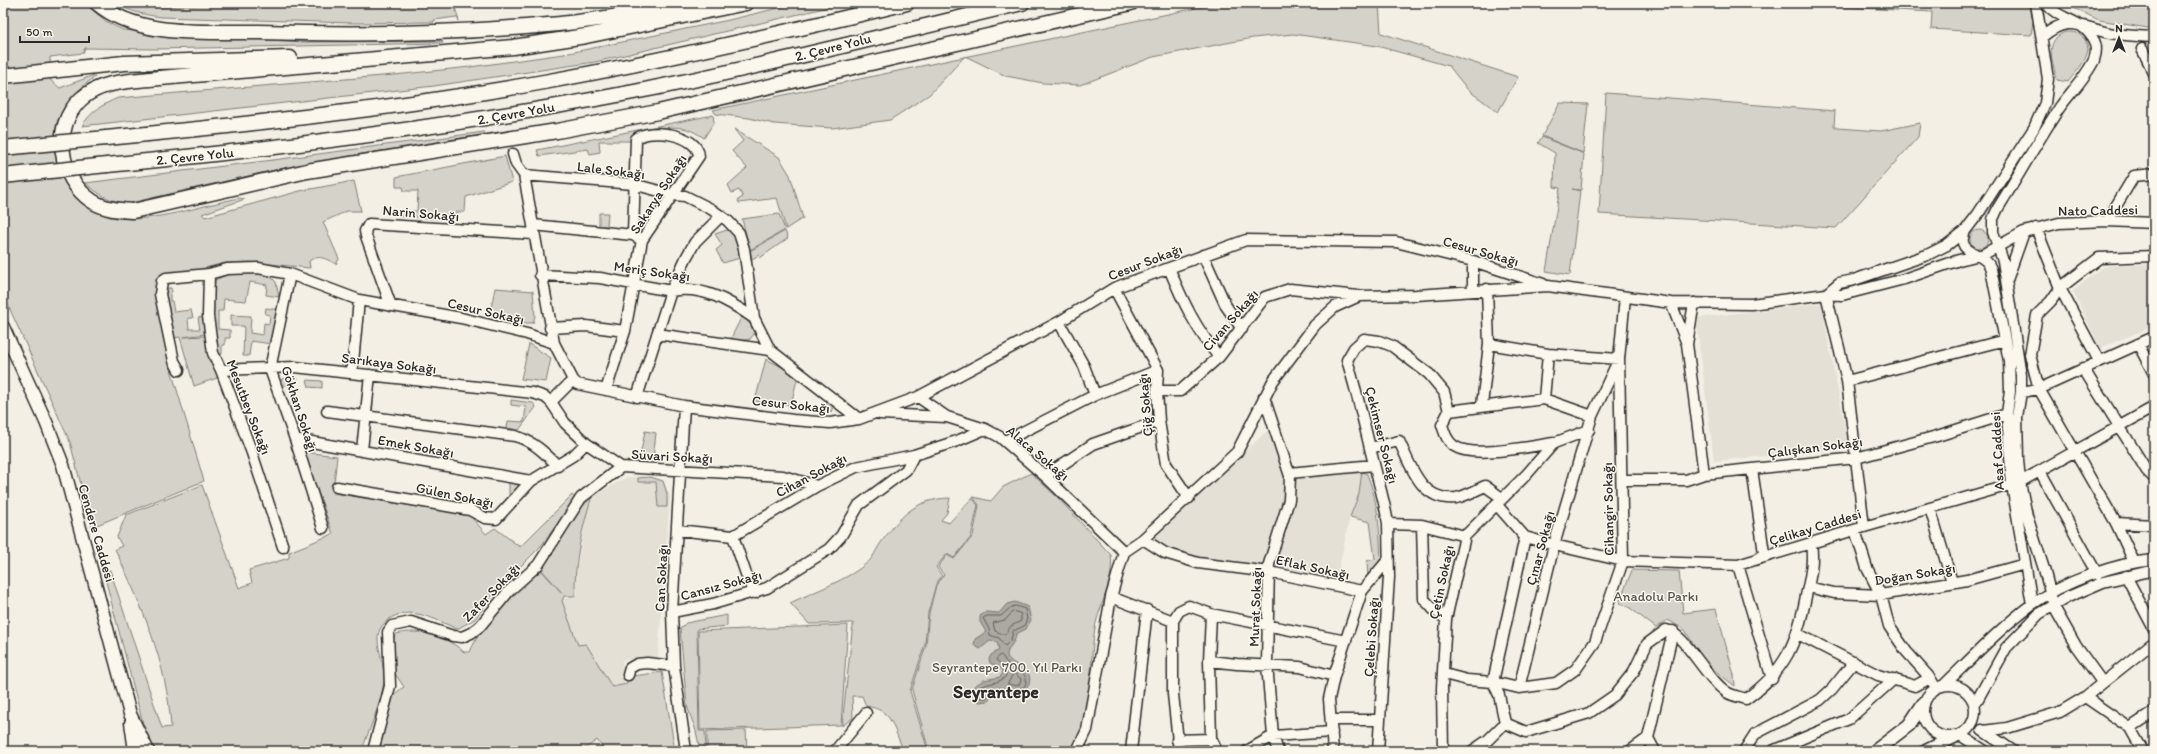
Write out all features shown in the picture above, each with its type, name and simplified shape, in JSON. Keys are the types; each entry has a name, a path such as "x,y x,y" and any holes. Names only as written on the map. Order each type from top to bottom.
{"highway":[{"path":"97,3 106,10 128,21 157,28 385,34 548,25 616,17 696,3"},
{"path":"746,3 552,42 471,51 160,78 108,85 82,99 68,116 62,136 63,155 67,170 76,186 92,201 117,210 133,211 307,171 557,131 697,103 1131,3"},
{"name":"2. Çevre Yolu","path":"3,148 370,109 536,83 732,44 907,3"},
{"name":"2. Çevre Yolu","path":"3,176 310,143 559,106 701,78 1022,3"},
{"path":"3,76 74,68 162,61 394,57"}],"main road":[{"name":"Cendere Caddesi","path":"3,328 46,422 63,465 130,714 148,751"},
{"path":"1875,751 1909,725 1923,704"},
{"path":"130,714 135,751"},
{"path":"1926,751 1957,736"}],"street":[{"path":"1940,687 1906,651 1889,626 1881,595 1867,568 1859,528 1856,458 1847,380 1826,294 1838,283 1854,280 1927,255 1947,245 1965,231 2000,182 2042,114 2048,85 2036,3"},
{"path":"2046,3 2058,16 2080,24 2106,32 2154,37"},
{"path":"2042,37 2056,26 2065,24 2080,24"},
{"name":"Asaf Caddesi","path":"2080,24 2094,40 2096,50 2094,60 2060,108 1998,208 1993,221 1993,232 2007,282 2021,374 2021,392 2017,417 2016,484 2044,569 2054,607 2076,646 2102,682"},
{"path":"2142,49 2154,73"},
{"name":"Sakarya Sokağı","path":"606,390 625,331 635,285 642,240 674,195 699,156 696,147 688,139 661,133 644,134 636,139 633,184 633,235"},
{"path":"513,154 516,164 524,175 550,328 554,343 563,364 573,380 551,402"},
{"path":"2107,221 2134,176 2154,174"},
{"name":"Lale Sokağı","path":"524,175 633,184 674,195 685,196 721,216 735,227 744,249 754,318"},
{"path":"637,397 671,291 695,242 721,216"},
{"name":"Nato Caddesi","path":"1548,286 1671,303 1751,304 1826,294 1842,295 1904,279 1989,252 2024,232 2036,228 2058,223 2107,221 2154,223"},
{"name":"Narin Sokağı","path":"391,306 366,236 365,231 369,224 534,230"},
{"path":"2036,228 2060,288 2099,361"},
{"path":"534,230 633,235 642,240"},
{"name":"Asaf Caddesi","path":"1965,231 1962,240 1967,250 1987,261 1991,269 2005,340 2010,375 2006,414 2025,564 2032,604"},
{"path":"2007,282 2024,232"},
{"name":"Cesur Sokağı","path":"573,380 577,384 684,406 830,423 859,419 918,397 1059,322 1114,288 1202,254 1246,240 1396,242 1474,261 1548,286"},
{"path":"1202,254 1226,306 1242,329"},
{"path":"2134,562 2116,523 2039,389 2030,355 2037,315 2051,301 2060,288 2100,258 2154,256"},
{"path":"1473,290 1474,261"},
{"name":"Cesur Sokağı","path":"179,370 174,361 166,326 160,294 162,281 166,278 209,274 227,269 258,268 290,274 359,300 460,318 527,334 554,343"},
{"path":"1169,268 1185,306 1202,336 1220,357"},
{"name":"Mesutbey Sokağı","path":"209,274 208,316 211,345 215,360 221,370 252,453 283,548"},
{"name":"Gökhan Sokağı","path":"290,274 270,370 295,439 323,528"},
{"name":"Meriç Sokağı","path":"540,275 588,276 671,291 681,289 720,297 754,318"},
{"name":"Civan Sokağı","path":"1157,391 1180,391 1220,357 1265,297 1290,289 1358,296 1416,295 1548,286"},
{"name":"Çiğ Sokağı","path":"1114,288 1158,370 1157,391 1159,421 1166,464 1189,498"},
{"path":"1482,405 1490,344 1487,289"},
{"path":"1077,751 1087,730 1111,597 1124,552 1143,539 1237,452 1272,381 1315,325 1335,307 1358,296"},
{"name":"Cihangir Sokağı","path":"1444,674 1467,680 1493,682 1519,688 1556,683 1576,669 1595,642 1623,561 1619,360 1625,297"},
{"path":"352,372 359,300"},
{"path":"1671,303 1687,344 1704,474"},
{"path":"1687,344 1694,303"},
{"path":"754,318 770,350 859,419"},
{"path":"1059,322 1084,366 1095,395"},
{"path":"550,328 565,326 596,326 625,331"},
{"path":"657,334 770,350"},
{"path":"2021,392 2039,389 2154,337"},
{"name":"Çekimser Sokağı","path":"1388,524 1384,499 1374,465 1358,392 1347,360 1354,348 1364,339 1379,341 1392,346 1429,374 1444,392 1449,411"},
{"path":"1847,380 2005,340"},
{"path":"1490,344 1548,354 1619,360 1592,416 1544,399 1482,405 1449,411 1442,425 1446,438 1455,446 1468,451 1495,451 1554,443"},
{"path":"2138,344 2154,374"},
{"path":"1544,399 1548,354"},
{"name":"Sarıkaya Sokağı","path":"221,370 270,370 296,367 352,372 533,393 545,397 551,402"},
{"path":"2083,368 2147,471 2154,478"},
{"path":"1005,441 1095,395 1158,370"},
{"path":"362,450 370,375"},
{"name":"Alaca Sokağı","path":"918,397 947,417 985,429 1005,441 1045,476 1124,552"},
{"name":"Murat Sokağı","path":"1264,397 1289,473 1289,500 1269,564 1269,625 1267,664 1273,736 1278,751"},
{"name":"Süvari Sokağı","path":"551,402 565,423 586,442 621,467 783,476 817,486"},
{"name":"Can Sokağı","path":"684,406 672,612 674,666 686,751"},
{"name":"Çelikay Caddesi","path":"1525,537 1623,561 1738,565 1811,544 1859,528 2016,484 2154,407"},
{"path":"327,411 515,436 538,447 558,466"},
{"path":"876,413 947,417"},
{"name":"Çalışkan Sokağı","path":"1622,480 1686,480 1704,474 1856,458 1937,436 2006,414"},
{"name":"Çınar Sokağı","path":"1519,688 1554,545 1592,416"},
{"path":"1045,476 1093,444 1159,421"},
{"name":"Cihan Sokağı","path":"733,536 817,486 856,467 914,455 957,441 985,429"},
{"name":"Çetin Sokağı","path":"1443,751 1442,688 1446,619 1465,536 1554,443 1588,430"},
{"name":"Emek Sokağı","path":"295,439 532,481"},
{"path":"1370,448 1399,441 1420,484 1428,492 1456,498 1485,486 1499,501 1525,537 1493,682 1499,695 1505,723"},
{"name":"Gülen Sokağı","path":"338,487 470,510 491,520 500,516 532,481 574,455 586,442"},
{"name":"Cansız Sokağı","path":"672,612 713,604 755,593 767,588 829,548 841,536 859,505 906,470 914,455"},
{"path":"1289,473 1374,465"},
{"name":"Zafer Sokağı","path":"372,751 390,686 388,632 392,626 411,622 452,636 462,637 471,633 480,626 509,591 538,565 581,498 621,467"},
{"path":"1752,469 1764,554 1758,559"},
{"path":"2040,471 2097,574"},
{"path":"1930,508 1952,582"},
{"path":"2116,523 2154,525"},
{"path":"1388,524 1422,525 1465,536"},
{"name":"Çelebi Sokağı","path":"1378,751 1388,560 1388,524"},
{"path":"1422,525 1424,599 1433,610 1446,619"},
{"path":"677,530 733,536 746,574 755,593"},
{"name":"Eflak Sokağı","path":"1143,539 1165,553 1198,563 1269,572 1362,591"},
{"path":"1505,723 1526,732 1589,713 1615,695 1634,670 1647,644 1666,630 1674,631 1712,678 1728,693 1746,699 1772,679 1786,658 1798,634 1813,556 1811,544"},
{"path":"1333,751 1329,699 1334,676 1362,591 1388,560"},
{"path":"1940,687 2032,604 2068,584 2134,562 2154,560"},
{"name":"Doğan Sokağı","path":"1808,587 1834,593 1881,595 1952,582 2025,564"},
{"path":"1738,565 1772,679"},
{"path":"1975,704 2006,648 2039,614 2054,607 2068,597 2103,582 2126,576 2154,572"},
{"path":"2126,576 2154,630"},
{"path":"1111,597 1173,621"},
{"path":"1179,751 1173,694 1173,621 1178,611 1189,606 1211,614 1346,641"},
{"path":"1131,751 1147,610"},
{"path":"1211,614 1209,661 1211,739 1216,751"},
{"path":"1647,751 1648,738 1674,631"},
{"path":"1798,634 1878,675 1915,686 1930,678"},
{"path":"1983,731 2007,728 2060,712 2085,697 2154,642"},
{"path":"1209,661 1300,667 1334,676"},
{"path":"1744,751 1755,734 1820,700 1832,689 1854,662"},
{"path":"628,675 630,668 637,664 674,666"},
{"path":"1772,751 1850,719 1894,679"},
{"path":"1957,736 1974,722 1976,710 1975,704 1970,695 1964,689 1949,685 1940,687 1930,692 1923,704 1923,717 1930,730 1939,736 1957,736 1985,751"},
{"path":"2085,697 2130,728 2143,751"},
{"path":"2130,728 2154,712"},
{"path":"835,751 866,713"},
{"path":"1331,720 1380,720"},
{"path":"1974,722 1983,731 2013,751"},
{"path":"1472,751 1488,740 1505,723"},
{"path":"1247,751 1273,736 1332,732"},
{"path":"1630,751 1648,738"},
{"path":"1648,738 1655,751"},
{"path":"1177,740 1211,739"}],"shaded area":[{"path":"2154,264 2154,326 2100,348 2073,291 2101,268 2112,265"},
{"path":"1821,303 1849,448 1714,461 1696,318"},
{"path":"1267,431 1273,435 1284,475 1285,499 1263,568 1209,561 1173,550 1150,538"},
{"path":"1357,470 1362,471 1359,494 1350,517 1336,581 1271,566 1294,476"},
{"path":"651,476 664,481 670,496 658,658 622,660 625,685 608,690 556,612 555,599 576,597 576,575 585,521 593,496 627,477"}],"green space":[{"path":"3,3 84,3 107,22 123,30 163,34 304,42 442,41 443,43 154,49 85,48 83,53 50,57 51,81 60,88 94,75 95,77 78,91 68,102 60,115 56,129 57,154 60,167 72,191 91,209 103,215 131,219 146,218 162,216 239,198 245,199 202,214 205,217 300,191 354,181 361,211 347,211 323,222 339,259 336,264 326,259 319,258 309,261 310,268 250,262 225,263 160,279 155,292 172,373 204,481 92,527 70,442 3,294"},
{"path":"116,3 143,3 162,7 226,3 454,3 459,21 456,17 434,20 434,22 353,23 161,17 138,13"},
{"path":"799,3 846,3 595,62 434,86 82,126 89,116 97,109 118,98 394,75 470,67 564,54 729,20"},
{"path":"1220,3 1379,3 1381,33 1518,77 1498,112 1468,90 1449,66 1377,46 1293,34 1253,38 1153,57 1080,85 1043,83 1006,76 966,57"},
{"path":"1770,3 2029,3 2033,21 2031,35 1931,29 1932,12"},
{"path":"2063,3 2154,4 2154,29 2099,20"},
{"path":"2065,32 2074,32 2083,37 2088,51 2080,68 2068,82 2057,80 2051,53 2054,41 2058,36"},
{"path":"964,57 930,94 890,120 832,128 774,124 749,118 716,114 713,110"},
{"path":"1606,93 1835,111 1834,126 1837,128 1881,131 1920,123 1918,137 1836,228 1599,214"},
{"path":"1560,103 1588,104 1583,153 1542,136"},
{"path":"713,115 714,122 704,138 687,129 670,127 634,133 633,141 599,141 600,152 590,154 588,149 539,156 537,150"},
{"path":"734,129 779,157 790,175 803,218 786,229 777,198 739,203 738,200 743,197 739,190 732,193 728,185 747,168 732,151 743,141"},
{"path":"484,132 485,136 368,153 275,170 130,203 111,200 85,183 273,160"},
{"path":"1542,137 1584,154 1581,190 1572,189 1580,191 1570,275 1546,271 1560,188 1554,187 1555,153 1538,143"},
{"path":"505,156 512,182 466,197 465,212 456,212 456,220 400,216 400,211 417,211 418,191 404,191 403,187 396,187 396,177"},
{"path":"2015,169 2016,170 1989,216 1985,214"},
{"path":"599,213 608,213 607,226 599,226"},
{"path":"779,214 785,230 750,250 742,219"},
{"path":"730,229 736,240 740,258 723,263 716,250 722,245 715,234"},
{"path":"1979,230 1985,233 1988,239 1985,245 1979,248 1973,245 1970,239 1973,233"},
{"path":"785,231 788,238 760,258 759,255 752,259 750,251"},
{"path":"233,272 269,275 276,282 279,297 266,295 267,285 250,282 246,301 224,299 223,311 218,311 218,329 230,330 230,338 225,338 225,345 222,345 222,354 218,355 212,315 215,280"},
{"path":"168,288 171,288 172,292 170,293 170,301 172,301 174,312 191,310 193,318 188,318 189,329 200,329 198,318 204,317 206,334 183,337 206,336 209,360 220,377 194,386 180,337 175,338 166,295"},
{"path":"495,288 533,291 535,316 533,323 526,323 490,313"},
{"path":"266,308 279,310 271,344 251,341 249,356 243,356 244,326 231,326 231,315 251,316 250,333 263,335 264,323 269,324 270,315 265,314"},
{"path":"742,316 751,325 754,334 750,339 740,341 731,338"},
{"path":"529,344 551,358 546,382 521,379"},
{"path":"766,359 798,375 791,405 755,401"},
{"path":"294,377 298,379 280,388 279,383 282,379"},
{"path":"307,380 322,381 322,388 309,387"},
{"path":"827,398 834,404 831,412 825,412"},
{"path":"511,400 533,403 536,407 519,430 507,428 508,421 524,422 526,407 511,405"},
{"path":"645,431 656,433 653,459 640,456"},
{"path":"304,452 337,456 333,493 473,516 473,519 486,534 495,528 520,547 572,495 576,498 541,546 495,592 475,619 457,629 432,618 413,613 404,613 396,615 382,626 378,638 384,681 378,708 362,751 154,751 147,739 103,570 110,570 162,728 171,727 169,703 159,657 144,614 115,549 122,546 117,537 126,515 202,485 239,588 252,583 249,570 289,558 289,552 333,534"},
{"path":"1362,471 1367,474 1374,496 1380,542 1381,565 1368,580 1367,561 1375,559 1370,522 1350,517 1359,494"},
{"name":"Seyrantepe 700. Yıl Parkı","path":"1031,473 1057,497 1111,555 1111,573 1096,623 1090,689 1084,723 1079,738 1071,751 929,751 912,690 926,645 929,613 936,585 944,575 938,567 947,555 954,559 973,536 979,505 973,497 991,501 1003,487"},
{"path":"650,477 663,481 667,494 667,507 658,507 656,482 638,482 638,478"},
{"path":"509,480 521,481 522,485 509,498"},
{"path":"592,496 579,545 575,596 564,596 562,601 578,645 586,644 612,687 627,684 626,677 662,672 675,751 605,751 597,740 586,748 587,751 377,751 382,725 388,706 397,692 404,687 392,669 392,641 396,634 414,632 432,635 457,646 464,652 470,652 483,628 500,606 540,569 563,594 541,569 574,515"},
{"path":"950,498 947,513 941,520 949,523 972,498 978,505 971,537 954,558 947,554 936,567 942,576 936,584 928,613 925,644 910,691 928,751 916,751 914,747 902,747 890,720 881,711 866,706 862,696 852,696 853,718 842,726 853,623 809,624 790,603 841,580 860,568 870,560 887,534 909,511 927,502 937,499"},
{"name":"Anadolu Parkı","path":"1632,570 1679,571 1683,613 1716,609 1734,675 1735,686 1705,663 1685,630 1668,620 1656,628 1630,608 1619,603"},
{"path":"727,615 727,626 697,629 699,731 705,731 706,751 700,751 696,731 687,706 680,629 686,623"},
{"path":"848,625 841,725 700,730 698,631"},
{"path":"746,730 747,751 707,751 707,731"}],"water":[{"path":"1015,602 1028,607 1031,620 1026,629 1016,634 1015,640 1008,650 1007,656 1029,674 1029,685 1020,695 996,692 988,701 979,702 973,695 974,686 984,680 1000,677 1003,673 1002,669 990,663 989,659 991,655 999,650 997,642 990,641 980,649 974,645 975,639 986,632 980,622 980,616 986,612 999,613 1007,604"}],"district":[{"name":"Seyrantepe","path":"996,692"}]}
